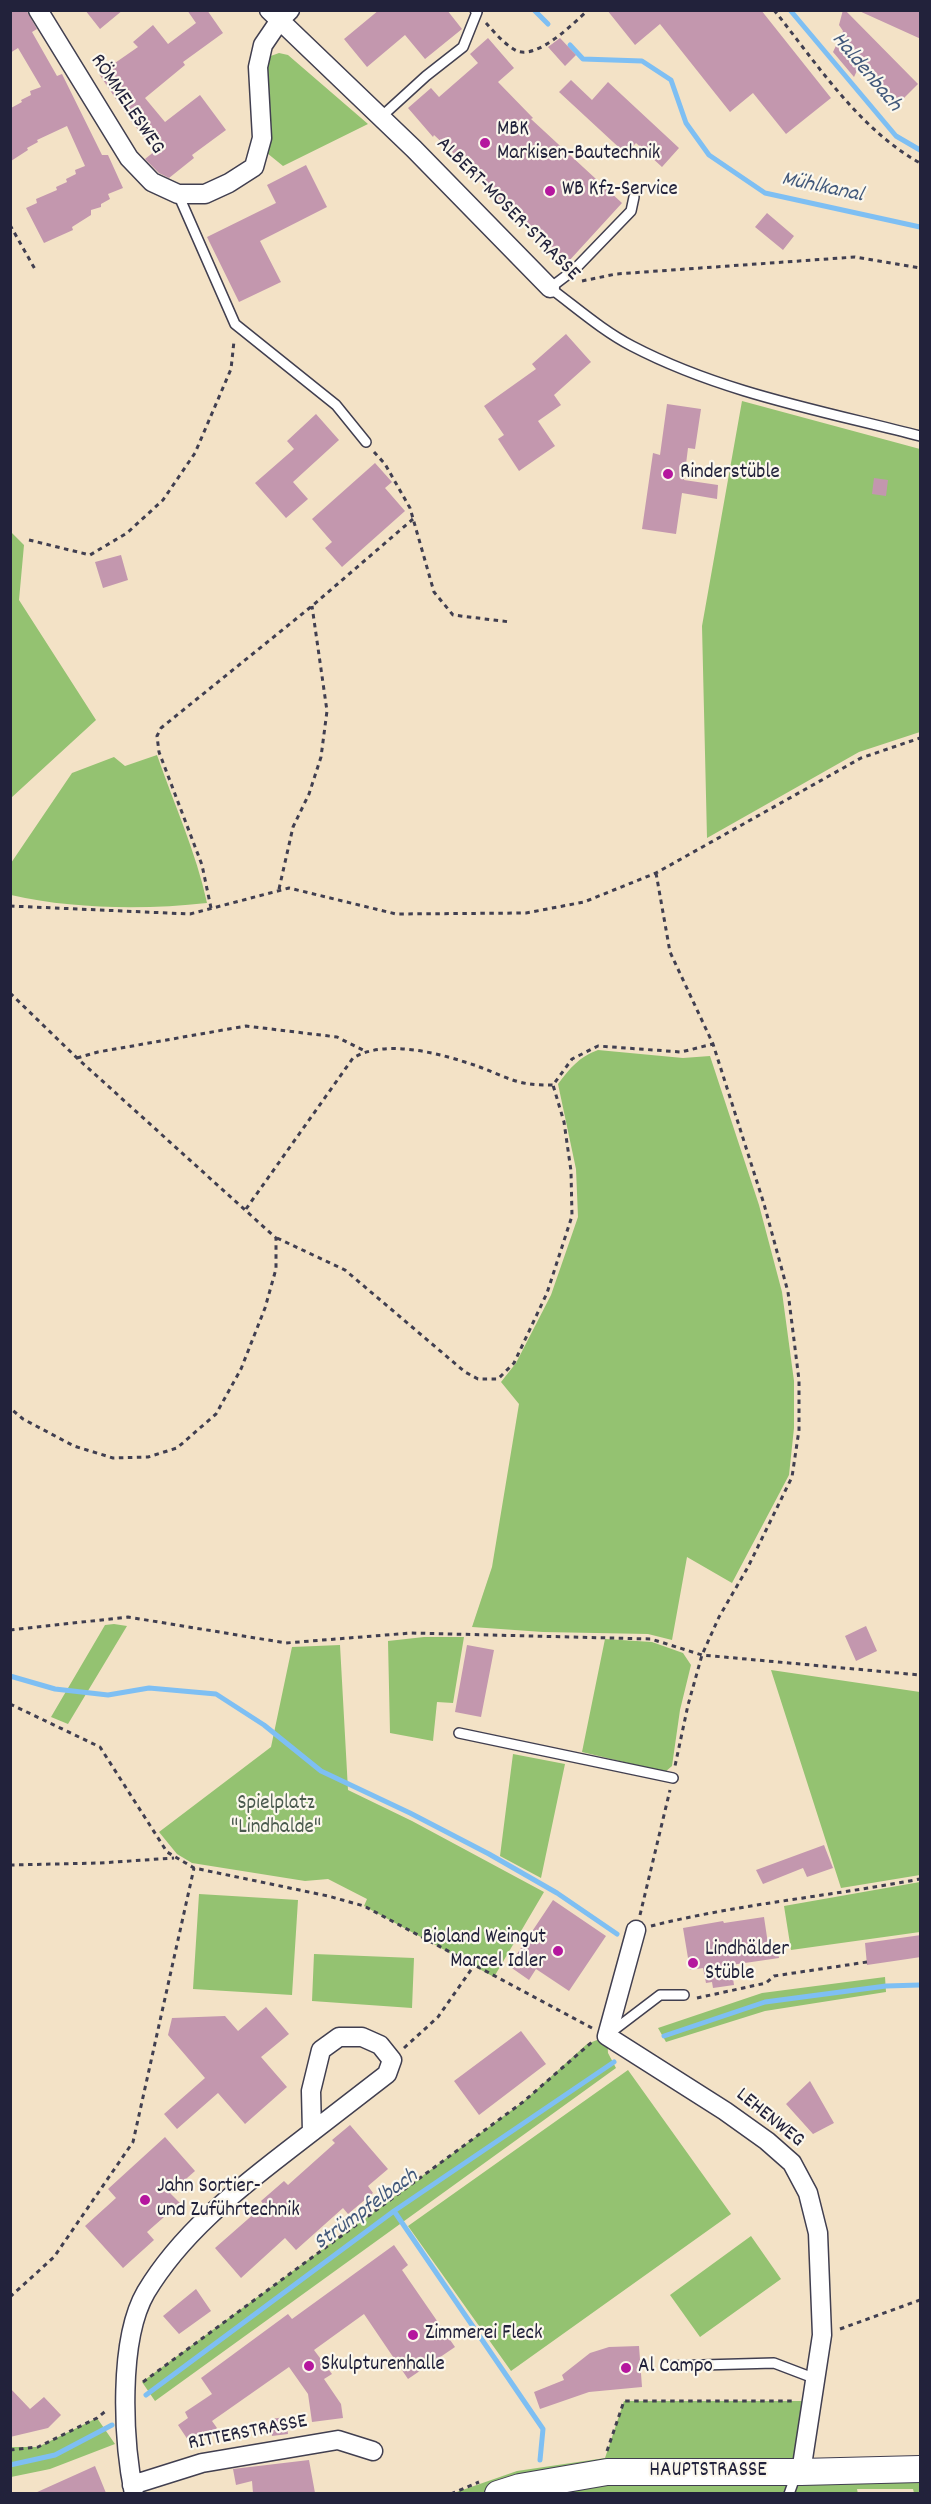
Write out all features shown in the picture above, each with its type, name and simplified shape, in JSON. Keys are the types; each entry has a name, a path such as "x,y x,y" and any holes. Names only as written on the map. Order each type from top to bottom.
{"main road":[{"name":"HAUPTSTRASSE","path":"490,2488 520,2487 607,2472 795,2483 921,2469"}],"street":[{"name":"RÖMMELESWEG","path":"38,10 129,158 152,182 178,194 205,194 230,183 254,166 262,138 258,67 263,45 280,14"},
{"name":"ALBERT-MOSER-STRASSE","path":"280,14 550,288"},
{"path":"607,2036 636,1930"},
{"name":"LEHENWEG","path":"607,2036 732,2116 792,2163 808,2193 818,2233 822,2335 812,2401 795,2483"},
{"path":"312,2132 311,2091 321,2050 339,2037 362,2037 380,2044 392,2060"},
{"name":"RITTERSTRASSE","path":"373,2451 338,2440 202,2463 133,2489 125,2394 129,2337 145,2294 196,2226 247,2182 387,2074 392,2060"}],"lane":[{"path":"381,117 426,76 463,47 476,11"},
{"path":"178,194 235,324 336,405 366,442"},
{"path":"550,288 575,269 631,210 634,197"},
{"name":"ALBERT-MOSER-STRASSE","path":"550,288 606,330 632,346 719,384 921,436"},
{"path":"459,1733 673,1778"},
{"path":"607,2036 660,1995 684,1995"},
{"path":"667,2366 774,2363 816,2379"}],"path":[{"path":"476,11 504,42 519,52 535,51 549,43 588,10"},
{"path":"774,10 858,114 906,155 921,163"},
{"path":"10,225 36,271"},
{"path":"550,288 616,274 855,257 921,268"},
{"path":"29,540 90,555 127,533 163,500 195,453 231,369 235,324"},
{"path":"366,442 385,465 410,508 434,592 453,615 510,622"},
{"path":"211,908 202,865 159,752 157,736 160,728 312,606 413,519"},
{"path":"279,890 293,827 309,794 323,746 327,711 312,606"},
{"path":"10,906 190,914 289,888 396,914 526,913 584,903 657,873 861,758 921,738"},
{"path":"657,873 659,899 670,952 713,1044 748,1148 788,1292 799,1380 799,1430 792,1477 748,1567 719,1617 702,1655 688,1705 673,1778 636,1930 699,1914 848,1893 921,1879"},
{"path":"10,993 77,1058 276,1238 345,1270 465,1372 478,1379 498,1379 514,1363 547,1293 572,1216 571,1171 564,1122 553,1085"},
{"path":"77,1058 98,1052 246,1026 337,1037 365,1051"},
{"path":"553,1085 572,1059 598,1046 681,1052 713,1044"},
{"path":"246,1209 353,1058 365,1051 390,1048 418,1051 455,1060 528,1084 553,1085"},
{"path":"10,1408 22,1419 74,1446 113,1458 148,1457 177,1448 216,1414 240,1369 265,1308 276,1269 276,1238"},
{"path":"10,1630 128,1617 286,1643 411,1633 651,1639 702,1655 921,1676"},
{"path":"10,1704 100,1747 151,1829 167,1852 176,1858 194,1868 328,1896 364,1906 607,2036"},
{"path":"10,1865 176,1858"},
{"path":"10,2297 54,2257 132,2142 194,1868"},
{"path":"684,1995 695,1999 766,1983 774,1976 867,1962"},
{"path":"392,2060 438,2017 474,1966"},
{"path":"10,2450 38,2447 97,2418 125,2394 523,2102 587,2044 607,2036"},
{"path":"822,2335 921,2300"},
{"path":"605,2458 624,2401 812,2401"},
{"path":"451,2493 490,2488"}],"green space":[{"path":"279,53 288,55 368,124 283,166 267,153 261,68 268,57"},
{"path":"742,401 920,449 920,732 859,752 707,838 702,626"},
{"path":"11,532 24,545 19,600 96,720 11,798"},
{"path":"157,755 191,847 207,903 158,907 83,906 11,895 11,863 72,773 114,757 125,766"},
{"path":"598,1050 683,1058 710,1056 759,1205 782,1292 794,1381 794,1428 789,1475 732,1583 687,1557 672,1640 648,1634 543,1632 472,1627 492,1567 519,1404 501,1382 516,1363 551,1295 578,1217 576,1169 558,1084 575,1064"},
{"path":"105,1625 127,1626 68,1724 51,1717"},
{"path":"424,1637 464,1637 453,1703 437,1702 433,1741 390,1733 388,1641"},
{"path":"605,1639 652,1642 683,1653 691,1665 680,1710 672,1766 665,1772 582,1752"},
{"name":"Spielplatz \"Lindhalde\"","path":"340,1645 348,1790 412,1821 544,1892 494,1977 364,1906 367,1899 328,1879 305,1881 192,1863 177,1854 159,1832 271,1747 292,1647"},
{"path":"771,1670 920,1692 920,1875 841,1888"},
{"path":"513,1754 565,1764 541,1878 500,1856"},
{"path":"920,1882 920,1932 791,1950 784,1906"},
{"path":"199,1894 298,1900 292,1995 193,1989"},
{"path":"314,1954 414,1958 412,2008 312,2001"},
{"path":"885,1977 886,1992 765,2011 666,2042 658,2028 762,1993"},
{"path":"607,2036 608,2053 616,2068 155,2401 142,2382 523,2102 587,2044"},
{"path":"628,2070 731,2214 511,2371 408,2226"},
{"path":"751,2236 781,2279 700,2337 670,2295"},
{"path":"624,2401 812,2401 801,2472 920,2469 920,2493 914,2493 913,2489 857,2489 858,2494 451,2494 517,2471 605,2458"},
{"path":"97,2418 115,2444 50,2469 11,2477 11,2447 38,2447"}],"building":[{"path":"10,10 26,10 37,29 32,32 57,76 62,74 102,155 108,155 123,188 108,194 110,199 101,204 101,207 91,210 91,215 72,227 73,230 44,243 26,208 37,203 36,199 57,190 56,187 67,182 66,179 76,174 75,170 85,166 67,126 37,140 38,142 11,161 11,108 31,95 30,91 41,87 18,48 10,53"},
{"path":"85,10 123,10 100,29"},
{"path":"187,10 207,10 223,33 183,62 185,65 145,98 165,122 200,95 226,130 192,155 194,158 169,178 159,173 145,159 155,151 128,117 99,74 138,47 133,42 153,25 168,44 196,23"},
{"path":"379,10 447,10 462,29 425,59 405,35 367,67 344,39"},
{"path":"607,10 761,10 831,98 786,134 753,93 730,112 660,24 635,45"},
{"path":"843,10 918,84 898,104 860,64 854,77 833,52 843,31 839,25"},
{"path":"857,10 921,10 921,39"},
{"path":"488,38 514,68 498,82 533,118 531,119 622,203 568,262 477,179 479,177 434,135 433,137 408,108 431,88 439,97 478,63 470,54"},
{"path":"560,38 576,55 565,66 548,47"},
{"path":"571,80 592,100 608,82 679,148 662,167 636,143 626,154 559,92"},
{"path":"306,165 327,207 260,241 281,282 239,302 207,237 276,203 267,185"},
{"path":"767,213 794,236 783,250 755,227"},
{"path":"566,334 591,362 554,395 561,405 538,421 555,446 519,471 498,439 504,435 484,406 536,369 532,364"},
{"path":"667,404 701,409 695,449 688,448 684,480 718,485 717,499 682,493 676,534 642,529 653,453 660,455"},
{"path":"316,414 339,440 293,482 308,499 286,518 255,483 294,449 287,441"},
{"path":"375,463 392,482 385,488 405,511 342,567 325,548 332,542 312,519"},
{"path":"874,478 888,480 886,496 872,494"},
{"path":"121,555 128,580 103,588 95,562"},
{"path":"866,1626 877,1651 856,1661 845,1636"},
{"path":"467,1645 494,1650 481,1717 455,1712"},
{"path":"824,1845 833,1868 807,1877 803,1868 763,1884 756,1870"},
{"name":"Bioland Weingut Marcel Idler","path":"553,1900 606,1936 569,1991 536,1969 529,1980 509,1966"},
{"path":"764,1917 768,1944 777,1942 779,1958 731,1965 734,1985 713,1988 712,1982 706,1983 703,1968 690,1970 683,1928"},
{"path":"921,1935 921,1957 867,1965 865,1943"},
{"path":"266,2007 289,2034 261,2057 287,2087 245,2124 218,2093 177,2129 164,2114 205,2078 168,2035 172,2018 225,2016 238,2031"},
{"path":"521,2031 546,2064 479,2115 454,2081"},
{"path":"810,2081 834,2123 813,2134 786,2104"},
{"path":"350,2125 388,2169 368,2186 373,2193 348,2214 343,2208 296,2250 285,2238 241,2278 215,2248 264,2205 261,2201 284,2181 288,2185 335,2143 332,2140"},
{"name":"Jahn Sortier- und Zuführtechnik","path":"165,2137 195,2171 170,2193 180,2203 147,2232 154,2240 123,2268 85,2226 116,2198 108,2189"},
{"path":"394,2245 408,2265 402,2270 455,2347 408,2379 364,2314 314,2350 332,2374 324,2379 341,2404 343,2418 312,2422 308,2394 289,2367 212,2421 217,2428 192,2446 178,2425 188,2418 185,2412 212,2394 201,2378 288,2314 292,2319"},
{"path":"196,2289 211,2311 179,2334 163,2316"},
{"path":"639,2346 642,2387 589,2392 540,2409 534,2392 564,2380 562,2375 590,2353 609,2347"},
{"path":"10,2388 30,2409 44,2397 61,2415 48,2428 10,2437"},
{"path":"286,2417 288,2434 272,2436 270,2419"},
{"path":"309,2460 315,2493 253,2493 252,2481 236,2485 233,2469"},
{"path":"95,2466 106,2493 35,2493"}],"waterway":[{"name":"Mühlkanal","path":"534,10 548,24"},
{"name":"Haldenbach","path":"790,10 896,136 920,150"},
{"name":"Mühlkanal","path":"570,45 583,59 642,61 671,80 686,123 709,155 765,193 920,227"},
{"path":"10,1676 55,1689 108,1695 149,1688 216,1694 264,1725 321,1771 489,1854 557,1893 617,1934"},
{"name":"Strümpfelbach","path":"664,2036 765,2002 886,1986 920,1985"},
{"name":"Strümpfelbach","path":"146,2395 394,2211 614,2062"},
{"path":"394,2211 543,2429 540,2460"},
{"name":"Strümpfelbach","path":"10,2465 55,2455 112,2425"}],"place":[{"name":"MBK Markisen-Bautechnik","path":"485,143"},
{"name":"WB Kfz-Service","path":"550,191"},
{"name":"Rinderstüble","path":"668,474"},
{"name":"Bioland Weingut Marcel Idler","path":"558,1951"},
{"name":"Lindhälder Stüble","path":"693,1963"},
{"name":"Jahn Sortier- und Zuführtechnik","path":"145,2200"},
{"name":"Zimmerei Fleck","path":"413,2335"},
{"name":"Skulpturenhalle","path":"309,2366"},
{"name":"Al Campo","path":"626,2368"}]}
